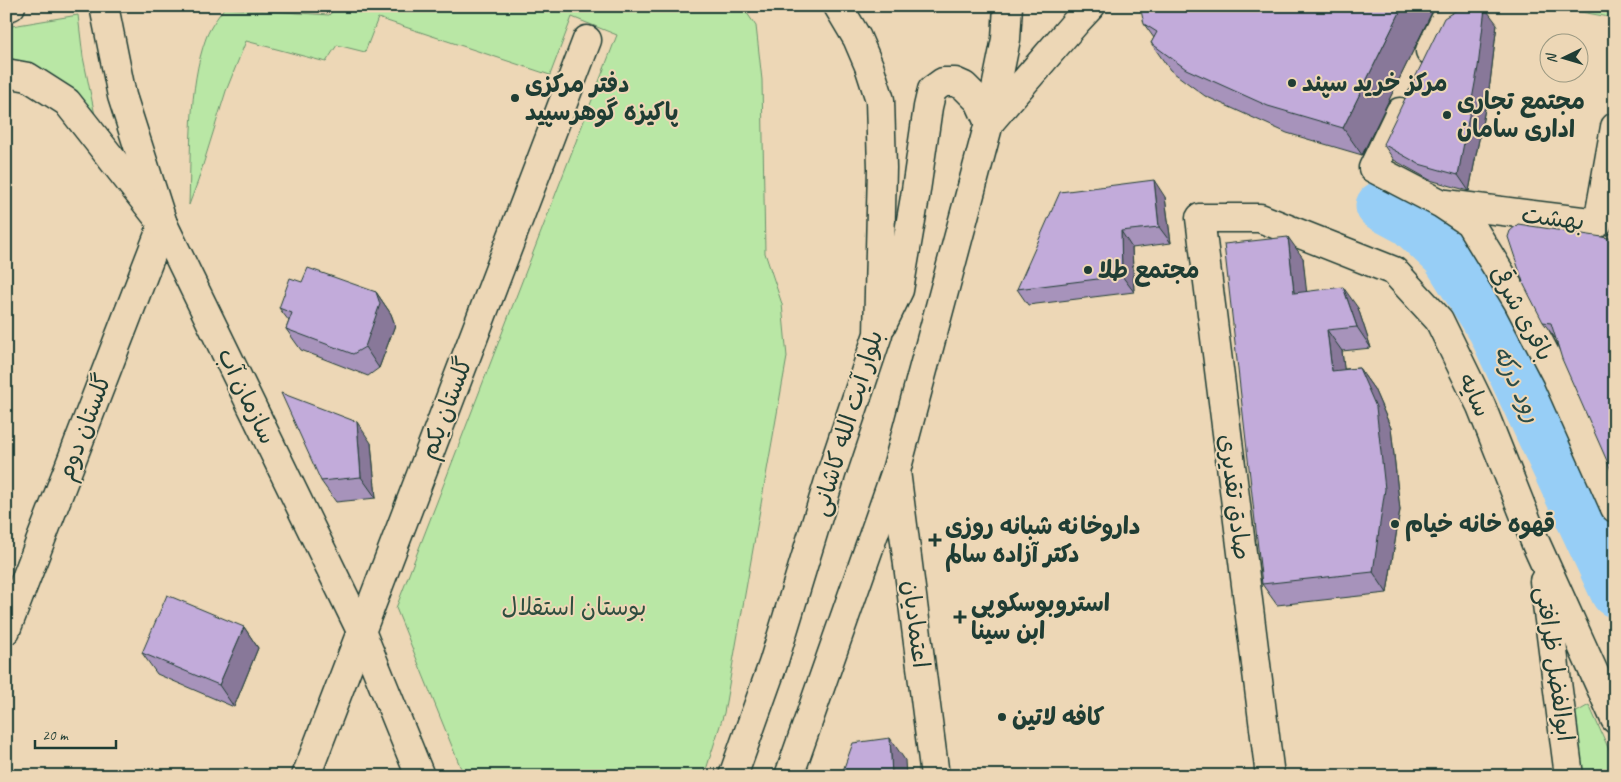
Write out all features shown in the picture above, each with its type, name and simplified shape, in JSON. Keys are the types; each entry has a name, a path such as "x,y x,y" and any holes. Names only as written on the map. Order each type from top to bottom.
{"main road":[{"path":"6,7 11,6"},
{"name":"سازمان آب","path":"104,6 122,96 163,224 361,631 420,776"},
{"name":"بلوار آیت الله کاشانی","path":"733,776 773,664 832,471 878,334 882,168 880,100 870,66 857,38 838,6"},
{"path":"789,776 896,472 990,123 1006,38 1008,6"},
{"path":"990,123 1091,6"},
{"name":"باقری شرقی","path":"1452,6 1374,168 1442,204 1469,222 1518,302 1556,375 1615,508"},
{"name":"گلستان یکم","path":"306,776 587,40"},
{"path":"6,73 28,77 67,102 163,224"},
{"path":"878,334 899,290 932,90 943,82 955,82 964,86 979,101 990,123"},
{"name":"بهشت","path":"1442,204 1598,223 1615,127"},
{"name":"سایه","path":"1200,218 1260,218 1394,271 1438,320 1481,406 1540,553 1615,720"},
{"name":"صادق تقدیری","path":"1200,218 1270,776"},
{"name":"گلستان دوم","path":"6,630 163,224"},
{"name":"اعتمادیان","path":"896,472 935,776"},
{"name":"ابوالفضل ظرافتی","path":"1540,553 1569,776"}],"green space":[{"name":"بوستان استقلال","path":"338,6 742,6 756,26 762,80 765,253 782,304 787,357 724,713 704,776 464,776 396,608 617,35 572,17 550,75 378,18 365,52 337,45 326,62 246,41 226,91 189,205 193,98 196,77 206,38 224,8 329,15"},
{"path":"1547,6 1615,6 1615,18"},
{"path":"78,15 83,57 97,125 45,74 6,58 6,27"},
{"path":"1589,705 1615,763 1615,776 1581,776 1573,714"}],"building":[{"name":"مرکز خرید سپند","path":"1140,6 1403,6 1343,128 1268,106 1186,69 1151,43 1157,32 1144,24"},
{"name":"مجتمع تجاری اداری سامان","path":"1460,8 1485,8 1478,67 1458,175 1419,164 1383,144 1444,18"},
{"name":"مجتمع طلا","path":"1154,180 1159,227 1121,231 1122,276 1017,289 1060,192"},
{"path":"1518,224 1615,239 1615,479 1562,359 1551,323 1543,322 1524,285 1508,237 1510,231"},
{"path":"1288,237 1294,293 1343,287 1357,327 1327,330 1332,371 1359,368 1376,407 1385,489 1373,572 1262,584 1224,244"},
{"path":"308,268 376,292 380,304 365,347 353,354 286,329 292,313 279,308 290,278 302,282"},
{"path":"281,393 357,422 361,477 321,481"},
{"path":"167,595 244,627 219,685 142,653"},
{"path":"890,738 892,776 841,776 853,743"}],"waterway":[{"name":"رود درکه","path":"1380,206 1410,222 1446,256 1492,329 1615,593"}],"place":[{"name":"مرکز خرید سپند","path":"1292,83"},
{"name":"دفتر مرکزی پاکیزه گوهرسپید","path":"515,98"},
{"name":"مجتمع تجاری اداری سامان","path":"1447,115"},
{"name":"مجتمع طلا","path":"1088,270"},
{"name":"قهوه خانه خیام","path":"1395,524"},
{"name":"داروخانه شبانه روزی دکتر آزاده سالم","path":"935,540"},
{"name":"استروبوسکوپی ابن سینا","path":"960,617"},
{"name":"کافه لاتین","path":"1002,717"}]}
